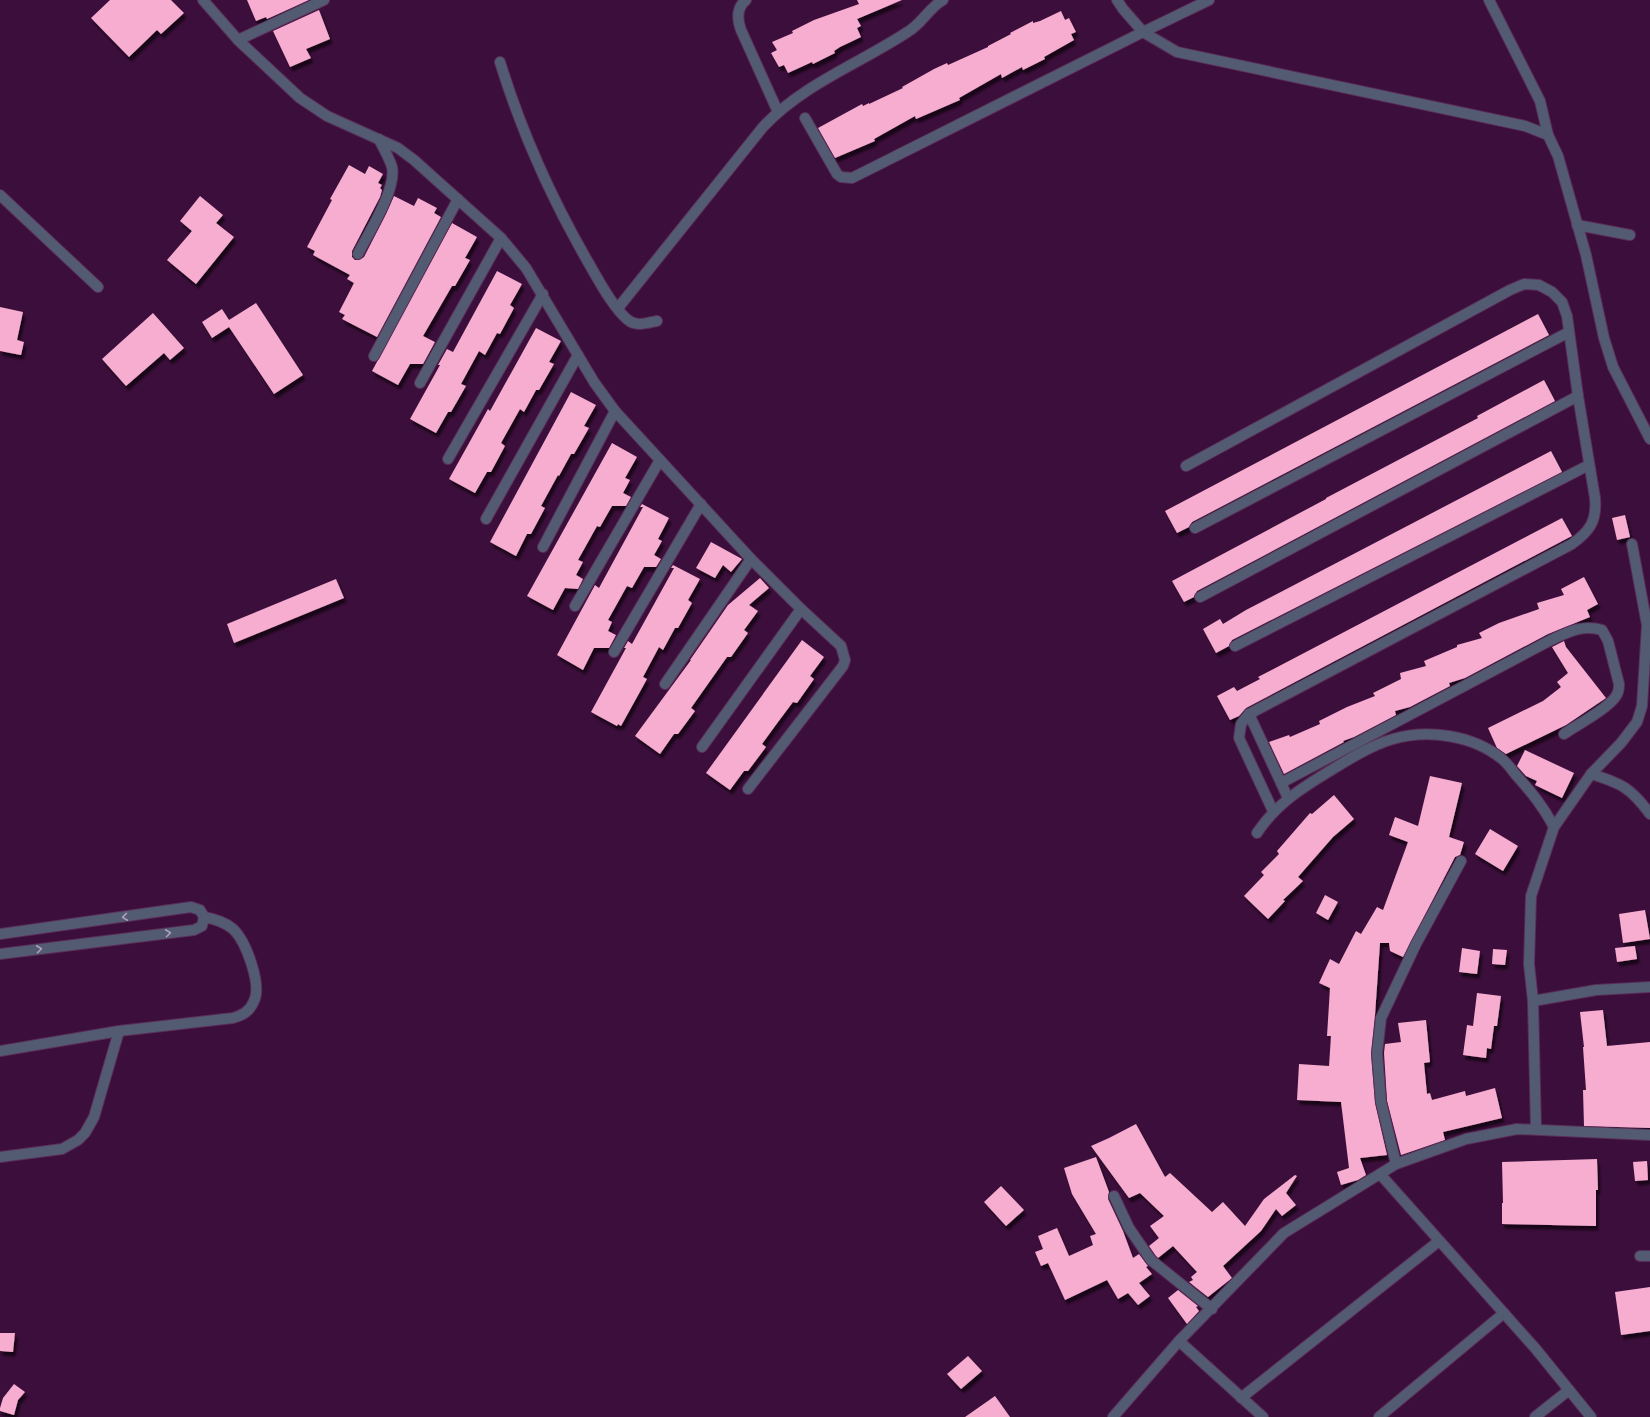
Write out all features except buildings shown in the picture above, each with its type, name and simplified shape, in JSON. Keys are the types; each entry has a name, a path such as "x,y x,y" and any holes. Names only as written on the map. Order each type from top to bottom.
{"street":[{"path":"203,0 238,40 300,98 327,116 398,148 414,160 501,238 526,268 543,294 594,382 615,411 751,559 841,646 845,660 843,666 748,789"},
{"path":"238,40 324,0"},
{"path":"746,0 739,10 738,20 740,30 778,112"},
{"path":"618,308 758,134 778,112 800,95 913,29 931,9 943,0"},
{"path":"1117,0 1143,32 1177,52 1525,126 1548,135"},
{"path":"805,118 837,174 842,177 852,178 1209,0"},
{"path":"1489,0 1540,101 1548,135 1558,156 1586,255 1604,338 1613,366 1650,439"},
{"path":"500,62 511,99 549,190 564,220 604,289 628,321 642,325 657,321"},
{"path":"358,254 389,193 393,179 392,166 379,139"},
{"path":"0,196 98,287"},
{"path":"374,356 458,199"},
{"path":"1577,225 1630,235"},
{"path":"420,383 501,238"},
{"path":"1186,466 1510,290 1524,284 1539,285 1552,292 1562,302 1567,316 1596,512 1591,525 1583,536 1572,544 1249,714 1240,724 1239,738 1273,811"},
{"path":"448,458 543,294"},
{"path":"1195,528 1569,332"},
{"path":"486,519 578,355"},
{"path":"1200,597 1578,396"},
{"path":"543,547 615,411"},
{"path":"575,606 660,460"},
{"path":"1235,646 1589,465"},
{"path":"614,652 701,504"},
{"path":"1536,1129 1533,1001 1529,964 1531,896 1554,827 1591,774 1625,738 1637,722 1642,706 1647,625 1632,544"},
{"path":"665,684 751,559"},
{"path":"702,747 801,609"},
{"path":"1281,783 1551,640 1572,630 1583,627 1593,627 1602,630 1608,641 1619,684 1619,690 1616,697 1607,706 1564,734"},
{"path":"1249,714 1288,798"},
{"path":"1256,833 1273,811 1288,798 1341,764 1393,739 1421,734 1450,736 1478,744 1502,760 1544,807 1554,827"},
{"path":"1591,774 1616,782 1629,790 1650,814"},
{"path":"1396,1164 1382,1102 1377,1053 1381,1018 1416,944 1461,861"},
{"path":"0,934 192,907 200,910 204,917 202,926 194,930 0,954"},
{"path":"0,1051 119,1031 233,1018 242,1015 250,1009 255,1000 257,990 246,949 239,935 227,925 220,921 204,917"},
{"path":"1533,1001 1596,990 1650,988"},
{"path":"0,1157 62,1148 78,1140 85,1133 94,1116 119,1031"},
{"path":"1113,1417 1179,1342 1284,1233 1396,1164 1466,1139 1518,1129 1650,1135"},
{"path":"1380,1174 1535,1348 1591,1417"},
{"path":"1114,1196 1129,1228 1151,1260 1212,1309"},
{"path":"1240,1398 1439,1241"},
{"path":"1379,1417 1504,1313"},
{"path":"1179,1342 1263,1417"},
{"path":"1535,1417 1569,1390"}]}
